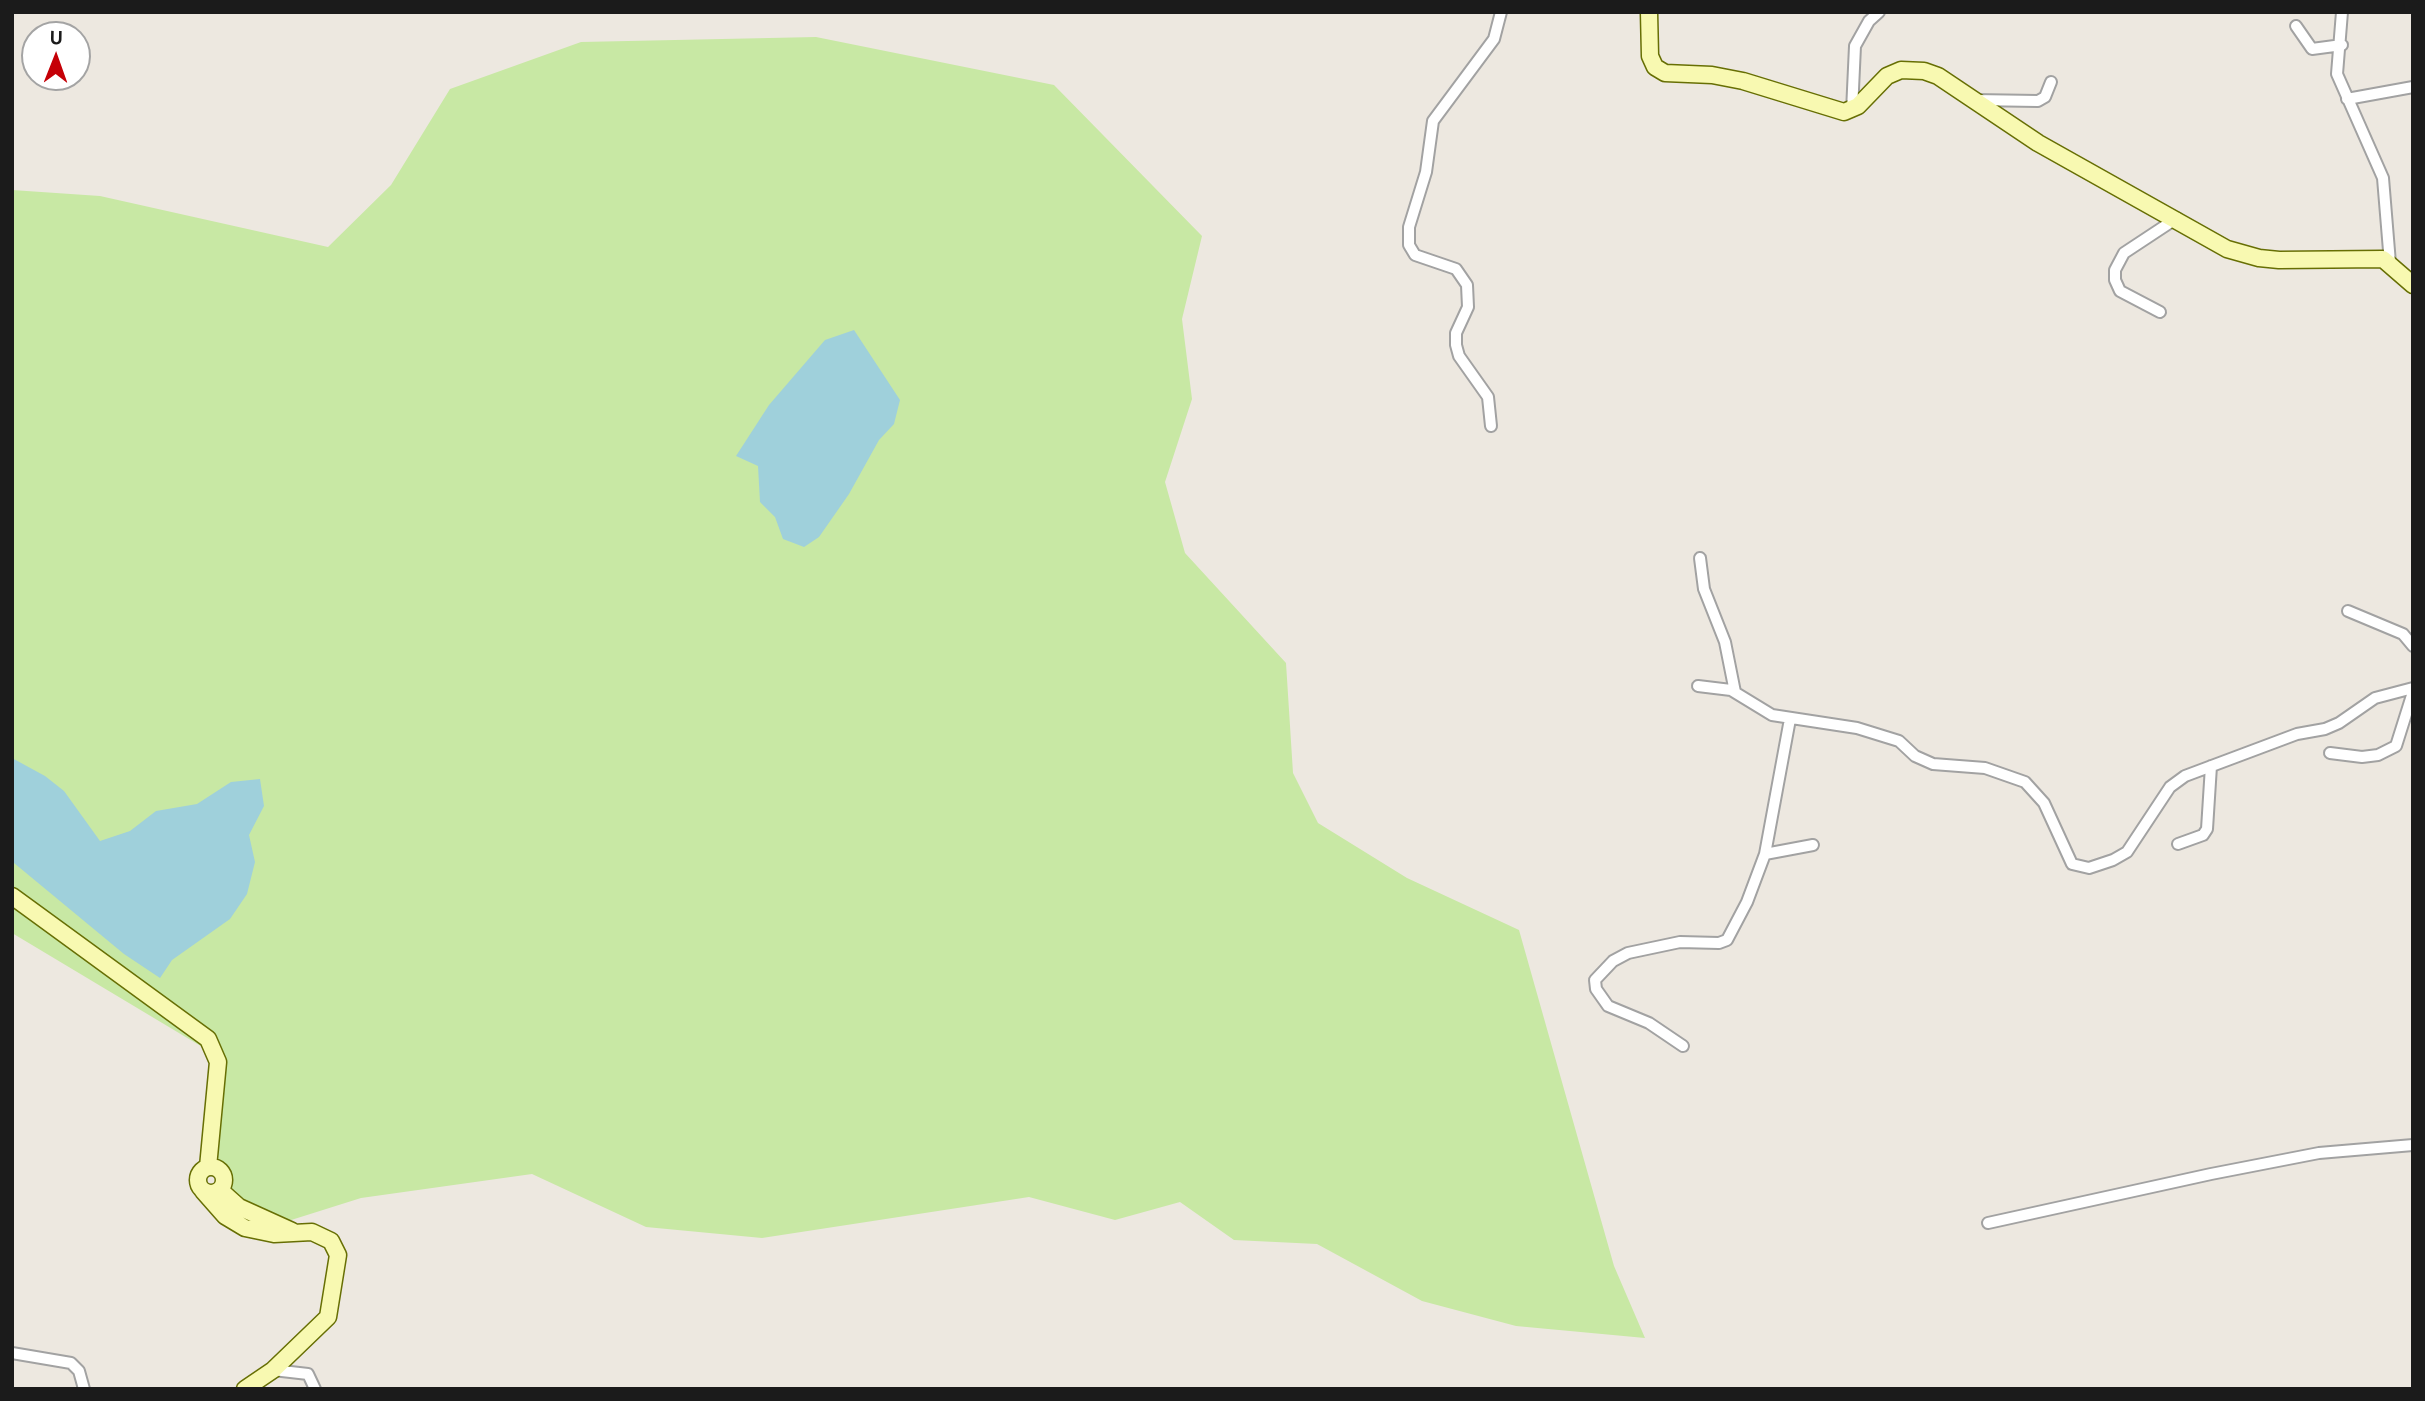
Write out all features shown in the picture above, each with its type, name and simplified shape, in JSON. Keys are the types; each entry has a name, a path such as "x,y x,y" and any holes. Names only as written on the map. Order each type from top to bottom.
{"street":[{"path":"1491,426 1488,397 1459,356 1456,345 1456,333 1468,307 1467,285 1456,269 1415,256 1409,245 1409,227 1426,172 1433,121 1494,39 1501,12"},
{"path":"1648,12 1650,56 1661,72 1743,80 1834,111 1852,111 1887,76 1900,69 1924,71 1938,76 2038,143 2177,218 2227,249 2259,258 2375,258 2390,263 2413,285"},
{"path":"1852,111 1855,46 1861,33 1879,12"},
{"path":"2342,12 2342,45 2337,74 2383,178 2390,263"},
{"path":"2296,26 2312,49 2342,45"},
{"path":"1974,100 2038,101 2045,97 2051,82"},
{"path":"2347,99 2413,87"},
{"path":"2160,312 2120,291 2115,281 2115,270 2124,253 2177,218"},
{"path":"1700,558 1704,589 1725,642 1735,692"},
{"path":"2348,611 2403,634 2413,646"},
{"path":"1698,686 1735,692 1772,715 1857,728 1899,741 1915,755 1933,764 1986,768 2025,782 2043,803 2072,864 2089,868 2127,852 2170,787 2185,776 2297,734 2325,729 2339,723 2375,698 2413,690 2396,746 2370,756 2345,757 2330,753"},
{"path":"1683,1046 1649,1023 1608,1006 1596,989 1595,980 1613,961 1628,953 1680,942 1719,943 1727,940 1747,902 1765,854 1790,719"},
{"path":"2178,844 2203,835 2207,829 2211,766"},
{"path":"1765,854 1812,845"},
{"path":"12,896 208,1039 218,1062 208,1167 198,1178 203,1191 225,1216 245,1228 274,1234 312,1232 331,1241 338,1255 334,1299 326,1320 274,1370 246,1389"},
{"path":"1988,1223 2319,1153 2413,1145"},
{"path":"203,1191 212,1194 220,1190 224,1183 223,1174 217,1168 208,1167"},
{"path":"220,1190 247,1212 292,1231"},
{"path":"12,1353 71,1363 79,1371 84,1389"},
{"path":"274,1370 308,1374 315,1389"}],"green space":[{"path":"816,37 1054,85 1202,236 1182,319 1192,399 1165,482 1185,553 1286,663 1293,773 1318,823 1407,878 1519,930 1614,1266 1645,1338 1516,1326 1422,1301 1317,1244 1234,1240 1180,1202 1115,1220 1029,1197 762,1238 646,1227 532,1174 361,1198 269,1227 235,1215 214,1161 219,1057 12,933 12,190 100,196 328,247 391,185 450,89 581,42"}],"water":[{"path":"854,330 900,400 894,424 879,440 849,494 819,537 804,547 783,539 775,517 760,502 758,466 736,456 769,405 825,340"},
{"path":"12,758 45,776 64,791 100,841 130,831 156,811 197,804 231,782 260,779 264,806 249,835 255,862 247,894 230,919 172,960 160,978 124,954 14,863"}]}
